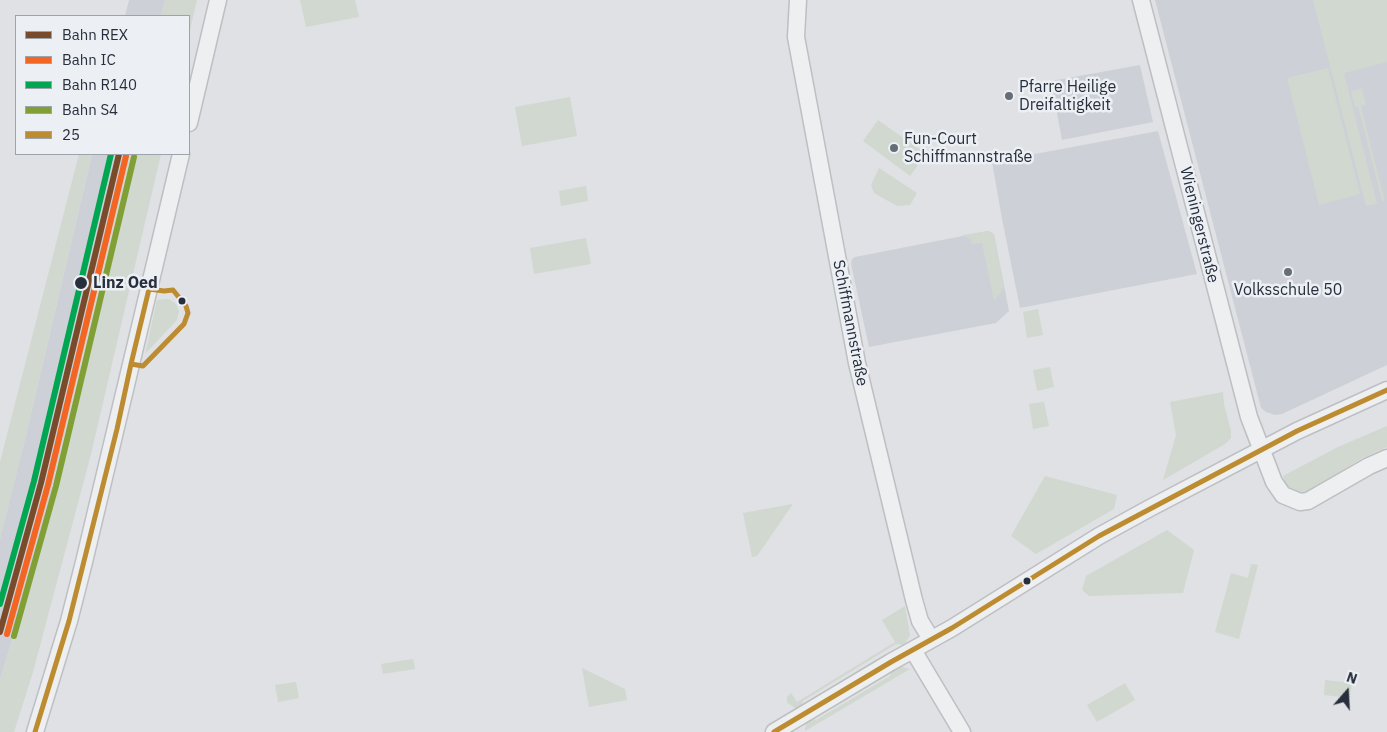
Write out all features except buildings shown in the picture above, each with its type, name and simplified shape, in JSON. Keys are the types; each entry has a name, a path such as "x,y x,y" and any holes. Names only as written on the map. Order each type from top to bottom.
{"street":[{"path":"190,119 218,0"},
{"name":"Schiffmannstraße","path":"798,0 796,37 857,363 914,600 920,621 931,639"},
{"name":"Wieningerstraße","path":"1141,0 1249,417 1278,490 1292,500 1308,501 1369,466 1387,458"},
{"path":"35,732 82,570 182,155"},
{"path":"774,732 913,650 1099,536 1297,431 1387,390"},
{"path":"913,650 962,732"}],"shaded area":[{"path":"129,0 165,0 161,15 125,15"},
{"path":"165,0 197,0 190,30 190,15 161,15"},
{"path":"300,0 355,0 359,17 306,27"},
{"path":"1155,0 1387,0 1387,365 1282,414 1275,415 1261,408"},
{"path":"1313,0 1387,0 1387,62 1344,73 1377,204 1366,206"},
{"path":"1140,65 1153,122 1062,140 1051,81"},
{"path":"1328,68 1360,194 1319,205 1287,78"},
{"path":"1362,88 1366,105 1361,106 1385,201 1382,201 1358,107 1355,107 1351,91"},
{"path":"570,97 577,136 522,146 515,107"},
{"name":"Fun-Court Schiffmannstraße","path":"878,120 926,154 910,176 863,141"},
{"path":"1158,131 1197,274 1020,308 992,162"},
{"path":"79,155 92,155 0,539 0,462"},
{"path":"92,155 129,155 44,523 19,618 0,680 0,539"},
{"path":"129,155 161,155 91,454 33,672 14,732 0,732 0,680 19,618 44,523"},
{"path":"879,168 917,193 910,205 897,206 874,193 871,185"},
{"path":"586,186 588,201 561,206 559,191"},
{"path":"988,231 994,234 1009,311 996,323 869,347 851,264 852,259"},
{"path":"988,231 994,234 1004,288 994,301 982,243 972,244 971,240 963,235"},
{"path":"586,238 591,264 534,274 530,248"},
{"path":"169,299 176,304 179,311 177,320 145,354 157,300"},
{"path":"1038,309 1043,335 1027,338 1023,312"},
{"path":"1050,367 1054,387 1037,391 1033,370"},
{"path":"1223,392 1231,438 1225,444 1163,480 1176,435 1170,402"},
{"path":"1044,402 1049,426 1033,429 1029,404"},
{"path":"1387,426 1387,447 1364,457 1309,491 1300,492 1292,490 1286,484 1283,476 1338,447"},
{"path":"1045,476 1117,495 1114,509 1036,554 1011,536"},
{"path":"793,504 757,556 752,557 743,513"},
{"path":"1167,530 1194,550 1183,593 1089,596 1082,590 1086,576"},
{"path":"1251,564 1258,565 1239,639 1215,632 1231,573 1248,578"},
{"path":"905,606 910,635 904,645 896,644 803,701 801,708 795,708 787,702 787,697 791,693 797,702 895,642 882,620"},
{"path":"413,659 415,669 383,674 381,664"},
{"path":"898,666 910,669 805,731 806,722 809,718 816,720 890,676 893,669"},
{"path":"582,668 625,689 627,700 589,707"},
{"path":"1325,680 1352,683 1350,698 1324,695"},
{"path":"296,682 299,698 278,702 275,685"},
{"path":"1125,683 1135,700 1097,722 1087,705"}],"rail line":[{"name":"R140","path":"0,604 34,481 111,155"},
{"name":"REX","path":"0,632 41,483 119,155"},
{"name":"IC","path":"7,634 48,485 126,156"},
{"name":"S4","path":"14,636 56,486 134,157"}],"transit line":[{"name":"25","path":"149,289 173,290 186,306 188,313 184,324 143,366 131,364 149,289"},
{"name":"25","path":"35,732 69,621 117,429 131,364"},
{"name":"25","path":"774,732 952,628 1099,536 1297,431 1387,390"}],"place":[{"name":"Pfarre Heilige Dreifaltigkeit","path":"1009,96"},
{"name":"Fun-Court Schiffmannstraße","path":"894,148"},
{"name":"Volksschule 50","path":"1288,272"},
{"name":"Linz Oed","path":"81,283"}]}
